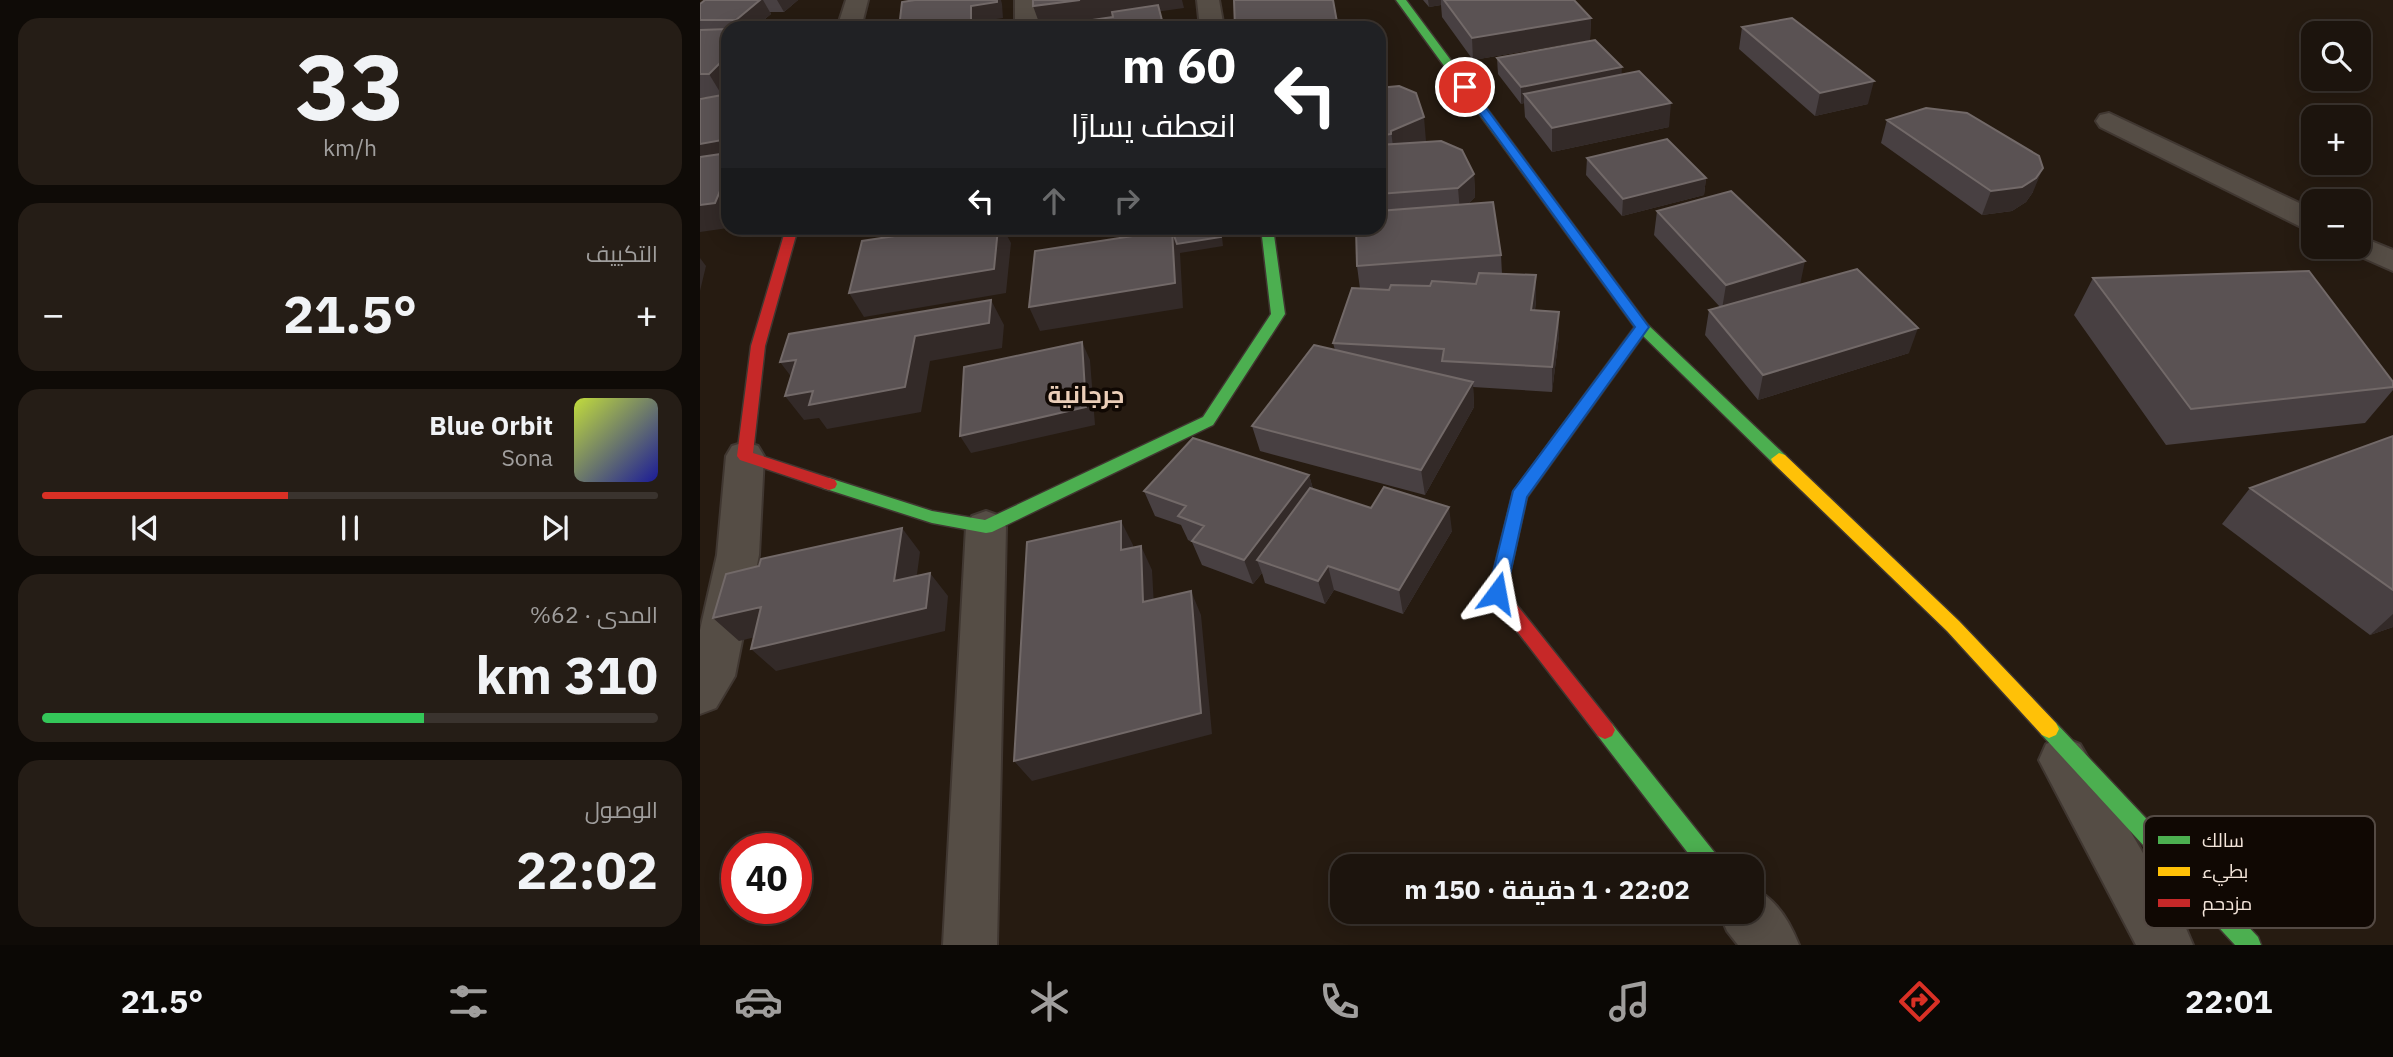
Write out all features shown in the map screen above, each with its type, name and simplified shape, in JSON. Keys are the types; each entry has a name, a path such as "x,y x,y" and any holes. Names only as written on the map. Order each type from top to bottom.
{"street":[{"path":"851,21 857,0"},
{"path":"1026,0 1027,21"},
{"path":"1208,0 1211,21"},
{"path":"1401,0 1642,327 1954,626 2144,831"},
{"path":"2109,121 2301,216"},
{"path":"700,693 712,676 738,555 745,456 758,346 790,235"},
{"path":"745,456 932,517 986,527 1208,421 1278,314 1268,235"},
{"path":"2371,251 2393,262"},
{"path":"1642,327 1519,496 1497,593 1702,854"},
{"path":"971,945 986,527"},
{"path":"2039,719 2144,906"},
{"path":"1755,924 1772,945"},
{"path":"2156,928 2166,945"},
{"path":"2234,928 2250,945"}],"building":[{"path":"705,0 760,0 736,20 700,20 700,4"},
{"path":"997,0 971,6 971,21 900,21 902,2"},
{"path":"1033,0 1080,0 1033,6"},
{"path":"1234,0 1333,0 1337,21 1235,21"},
{"path":"1444,0 1574,0 1591,18 1472,38"},
{"path":"1158,5 1162,21 1085,21 1113,17 1112,12"},
{"path":"1792,18 1874,81 1820,93 1742,27"},
{"path":"721,29 721,62 709,74 700,74 700,30"},
{"path":"1595,40 1622,67 1521,87 1497,58"},
{"path":"1639,71 1671,103 1552,128 1524,94"},
{"path":"1399,86 1416,93 1424,117 1386,135 1386,87"},
{"path":"721,95 721,140 700,144 700,99"},
{"path":"1926,108 1967,113 2039,156 2043,168 2036,178 2022,187 1991,191 1887,120"},
{"path":"1667,139 1706,178 1623,199 1587,158"},
{"path":"1441,141 1462,150 1474,174 1458,188 1386,193 1386,145"},
{"path":"721,154 721,189 715,203 700,205 700,157"},
{"path":"1731,191 1805,261 1726,285 1657,211"},
{"path":"1493,202 1501,255 1357,266 1356,235 1386,235 1386,210"},
{"path":"902,235 997,235 994,269 849,293 862,241"},
{"path":"1139,235 1172,235 1175,283 1029,307 1035,251"},
{"path":"1174,235 1221,235 1221,237 1177,244"},
{"path":"1857,269 1918,328 1763,375 1709,310"},
{"path":"2309,271 2393,382 2393,387 2191,409 2093,278"},
{"path":"1479,273 1536,275 1531,310 1559,312 1552,367 1442,361 1444,349 1333,343 1352,288 1389,290 1391,285 1430,286 1432,281 1476,284"},
{"path":"991,300 989,323 915,336 905,387 809,405 813,391 785,396 796,360 780,362 789,334"},
{"path":"1082,342 1086,407 960,436 964,367"},
{"path":"1314,345 1473,382 1421,470 1252,426"},
{"path":"2393,436 2393,590 2250,488"},
{"path":"1193,438 1309,475 1244,560 1192,541 1204,526 1178,516 1186,506 1144,491"},
{"path":"1384,487 1449,507 1399,590 1328,566 1318,581 1257,560 1310,488 1371,508"},
{"path":"1121,521 1121,550 1141,546 1143,602 1191,591 1201,713 1014,761 1027,542"},
{"path":"902,528 894,581 930,573 926,608 751,649 761,607 713,618 726,574 759,566 761,559"}],"traffic: fast":[{"path":"1401,0 1642,327 1779,459"},
{"path":"829,484 932,517 986,527 1208,421 1278,314 1268,235"},
{"path":"2049,729 2144,831"},
{"path":"1605,730 1702,854"},
{"path":"2234,928 2250,945"}],"traffic: slow":[{"path":"1506,604 1497,593 1519,496 1642,327"},
{"path":"1779,459 1953,626 2049,729"}],"traffic: jam":[{"path":"790,235 758,346 745,456 829,484"},
{"path":"1506,604 1605,730"}],"district":[{"name":"جرجانية","path":"1086,395"}],"route":[{"path":"1465,87 1642,327 1519,496 1497,593"}]}
